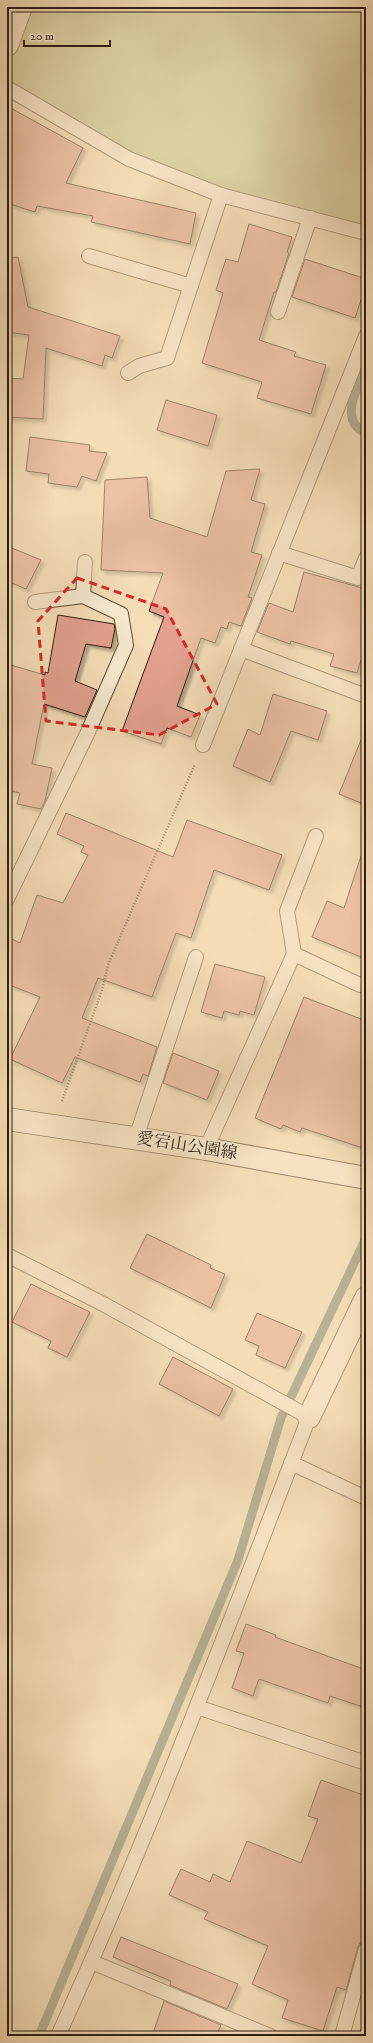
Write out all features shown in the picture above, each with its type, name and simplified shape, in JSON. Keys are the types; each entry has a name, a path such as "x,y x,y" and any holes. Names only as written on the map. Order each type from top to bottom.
{"main road":[{"path":"7,45 21,7"},
{"name":"愛宕山公園線","path":"7,1119 206,1149 366,1178"},
{"path":"306,1416 366,1298"}],"lane":[{"path":"7,88 129,159 221,195 366,233"},
{"path":"128,373 139,366 167,358 221,195"},
{"path":"278,312 310,218"},
{"path":"89,256 191,286"},
{"path":"203,745 366,336"},
{"path":"279,553 358,578 366,558"},
{"path":"83,596 85,562"},
{"path":"7,899 88,732 126,645 121,614 83,596 35,602"},
{"path":"241,649 366,696"},
{"path":"206,1149 294,954 286,911 316,836"},
{"path":"294,954 360,985"},
{"path":"136,1138 196,957"},
{"path":"7,1255 105,1305 306,1416 291,1463 197,1707 92,1962 58,2036"},
{"path":"291,1463 366,1498"},
{"path":"197,1707 366,1763"},
{"path":"342,2036 366,1949"},
{"path":"92,1962 241,2031 270,2036"}],"path":[{"path":"54,1125 102,990 108,965 203,745"}],"highlighted area":[{"path":"77,578 166,609 217,704 159,735 46,721 38,621"}],"green space":[{"path":"21,7 366,7 366,233 181,179 7,88 7,45"}],"building":[{"path":"7,106 83,148 66,183 196,213 190,244 91,222 93,216 37,206 35,212 7,203"},
{"path":"249,224 292,237 287,252 289,253 276,292 274,292 259,340 296,352 294,356 326,365 311,414 257,398 262,382 202,363 223,293 216,290 226,259 238,262"},
{"path":"18,257 28,307 120,336 112,358 105,355 102,366 46,348 43,419 7,417 7,378 23,379 29,335 7,332 7,258"},
{"path":"305,259 366,279 366,285 355,318 292,297"},
{"path":"166,400 217,415 208,446 157,430"},
{"path":"30,437 90,445 89,451 107,453 96,481 82,476 77,487 48,483 49,474 26,471"},
{"path":"260,469 251,500 265,504 251,552 262,555 248,597 252,598 241,626 229,622 227,629 221,627 215,643 201,638 177,706 200,715 191,737 167,728 161,744 122,731 164,617 149,611 163,573 101,570 105,480 147,477 150,518 207,537 226,471"},
{"path":"7,546 41,560 26,589 7,581"},
{"path":"304,572 366,589 366,661 361,660 357,673 330,666 334,654 291,641 290,644 257,632 269,603 293,612"},
{"path":"58,615 114,624 115,629 111,648 86,644 75,681 97,690 85,717 44,704 32,764 52,768 45,801 41,809 17,804 20,793 7,790 7,664 45,675 45,672 48,673"},
{"path":"273,694 327,711 318,740 291,731 270,782 233,766 248,729 260,735"},
{"path":"366,730 366,805 339,794"},
{"path":"66,813 173,857 187,820 282,855 269,890 214,870 191,938 176,933 152,997 98,978 82,1018 157,1047 148,1076 143,1074 140,1082 75,1057 62,1083 10,1059 40,997 7,984 7,953 12,939 20,943 37,895 63,903 88,855 81,852 84,846 57,834"},
{"path":"361,856 366,857 366,959 312,937 327,901 344,908"},
{"path":"215,964 265,977 254,1015 240,1011 239,1015 224,1011 222,1018 201,1012"},
{"path":"304,997 366,1021 366,1149 302,1128 300,1132 283,1125 281,1129 255,1118"},
{"path":"173,1053 219,1071 207,1100 163,1083"},
{"path":"147,1234 211,1265 210,1268 225,1274 211,1308 130,1268"},
{"path":"31,1284 90,1312 67,1357 48,1348 51,1341 12,1322"},
{"path":"257,1313 302,1332 285,1368 256,1355 259,1346 245,1340"},
{"path":"173,1357 233,1389 219,1416 159,1384"},
{"path":"246,1624 276,1635 275,1637 366,1670 366,1708 330,1696 328,1703 259,1679 253,1696 232,1688 244,1653 236,1651"},
{"path":"321,1780 366,1796 366,1941 360,1943 358,1947 346,1990 337,1987 323,2031 282,2018 288,2000 252,1984 268,1946 204,1919 208,1912 169,1895 181,1869 210,1882 213,1874 230,1882 247,1841 301,1863 318,1819 308,1816"},
{"path":"121,1937 238,1984 227,2009 170,1985 171,1981 113,1957"},
{"path":"164,2001 221,2025 216,2036 152,2036"}],"waterway":[{"path":"366,370 358,386 352,404 351,413 353,421 358,428 366,433"},
{"path":"39,2036 238,1560 281,1418 366,1238"}]}
